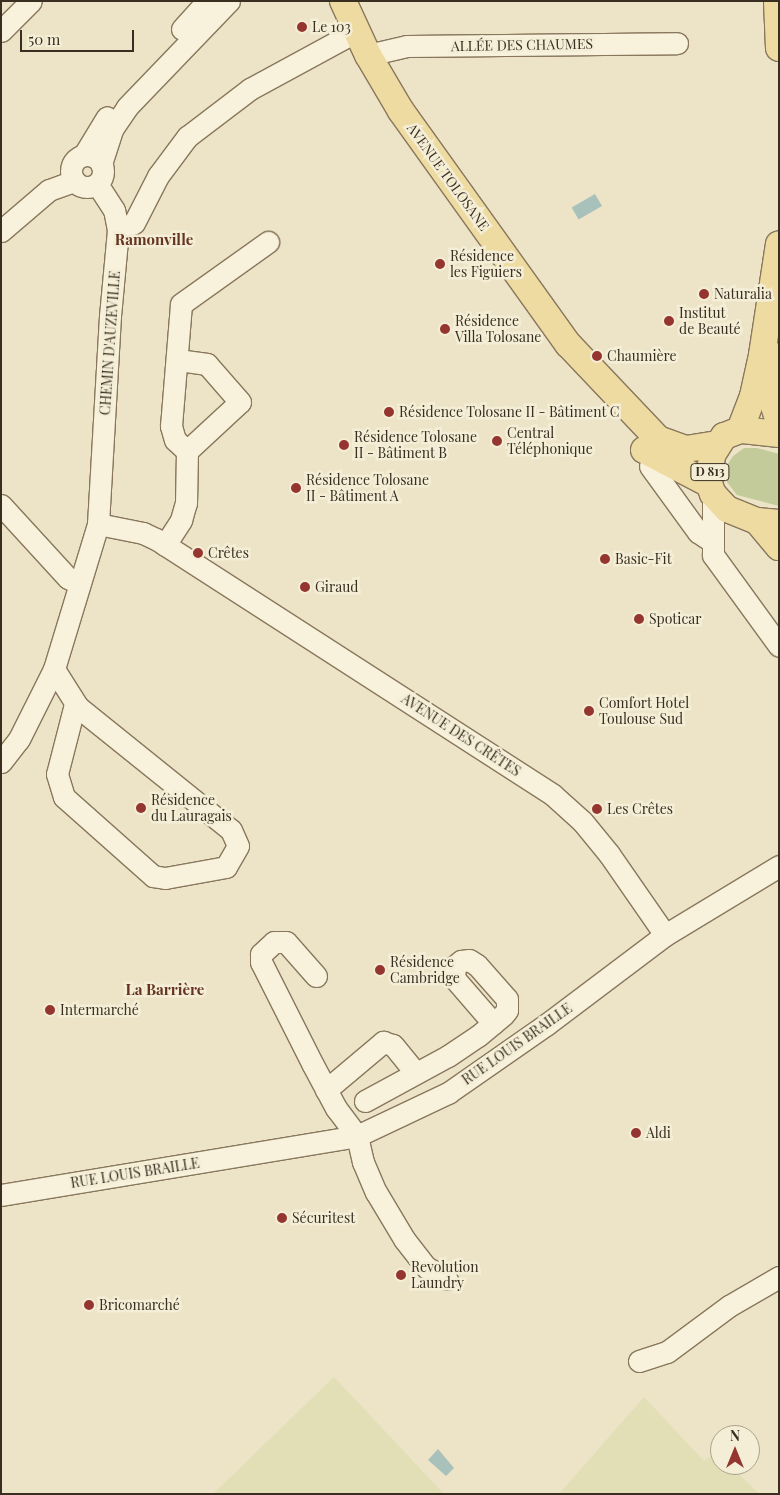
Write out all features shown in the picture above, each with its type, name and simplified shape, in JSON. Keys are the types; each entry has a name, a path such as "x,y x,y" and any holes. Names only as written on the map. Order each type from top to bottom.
{"main road":[{"name":"AVENUE TOLOSANE","path":"343,1 368,55 401,111 568,344 628,434 647,452 711,489"},
{"path":"778,1 779,48"},
{"path":"779,244 762,355 753,396 740,430 779,434"},
{"path":"779,263 772,400 779,422"},
{"name":"AVENUE TOLOSANE","path":"568,344 658,439 686,449 716,444"},
{"name":"D 813","path":"740,430 724,436 716,444 711,489 727,509 760,520 779,547"}],"street":[{"path":"1,31 31,1"},
{"path":"1,231 49,190 74,181 71,168 74,162 94,168 116,103 219,3"},
{"path":"118,230 134,223 158,176 186,137 250,89 357,31"},
{"name":"ALLÉE DES CHAUMES","path":"368,55 406,46 677,43"},
{"name":"CHEMIN D'AUZEVILLE","path":"1,762 19,739 54,669 81,580 103,525 98,478 103,456 110,316 118,230 114,210 94,168"},
{"path":"187,451 175,440 171,426 181,304 268,242"},
{"path":"165,545 181,520 186,503 187,451 240,402 206,364 177,360"},
{"path":"650,466 698,532 713,542"},
{"path":"711,489 713,554 779,646"},
{"path":"1,505 68,578 81,580"},
{"path":"720,563 723,535 731,523 760,520"},
{"name":"AVENUE DES CRÊTES","path":"103,525 143,533 165,545 553,795 582,821 609,854 666,935"},
{"path":"54,669 75,704 231,830 238,846 226,867 165,878 153,876 64,796 57,774 75,704"},
{"path":"666,935 779,866"},
{"name":"RUE LOUIS BRAILLE","path":"1,1195 357,1136 448,1093 547,1024 666,935"},
{"path":"316,976 286,942 274,942 261,954 261,962 326,1090 357,1136 369,1177 404,1239 426,1267 447,1279"},
{"path":"365,1101 448,1056 493,1023"},
{"path":"326,1090 383,1042 393,1045 416,1074"},
{"path":"639,1361 667,1352 729,1306 779,1277"}],"shaded area":[{"path":"334,1377 444,1494 213,1494"},
{"path":"644,1397 704,1461 710,1457 710,1475 740,1475 759,1494 559,1494"}],"green space":[{"path":"744,448 757,448 779,454 779,506 737,495 727,482 726,467 733,456"}],"water":[{"path":"595,194 602,206 579,220 572,208"},
{"path":"438,1449 454,1468 446,1476 428,1460"}],"place":[{"name":"Le 103","path":"302,27"},
{"name":"Résidence les Figuiers","path":"440,264"},
{"name":"Naturalia","path":"704,294"},
{"name":"Institut de Beauté","path":"669,321"},
{"name":"Résidence Villa Tolosane","path":"445,329"},
{"name":"Chaumière","path":"597,356"},
{"name":"Résidence Tolosane II - Bâtiment C","path":"389,412"},
{"name":"Central Téléphonique","path":"497,441"},
{"name":"Résidence Tolosane II - Bâtiment B","path":"344,445"},
{"name":"Résidence Tolosane II - Bâtiment A","path":"296,488"},
{"name":"Crêtes","path":"198,553"},
{"name":"Basic-Fit","path":"605,559"},
{"name":"Giraud","path":"305,587"},
{"name":"Spoticar","path":"639,619"},
{"name":"Comfort Hotel Toulouse Sud","path":"589,711"},
{"name":"Résidence du Lauragais","path":"141,808"},
{"name":"Les Crêtes","path":"597,809"},
{"name":"Résidence Cambridge","path":"380,970"},
{"name":"Intermarché","path":"50,1010"},
{"name":"Aldi","path":"636,1133"},
{"name":"Sécuritest","path":"282,1218"},
{"name":"Revolution Laundry","path":"401,1275"},
{"name":"Bricomarché","path":"89,1305"}],"district":[{"name":"Ramonville","path":"154,240"},
{"name":"La Barrière","path":"165,990"}]}
